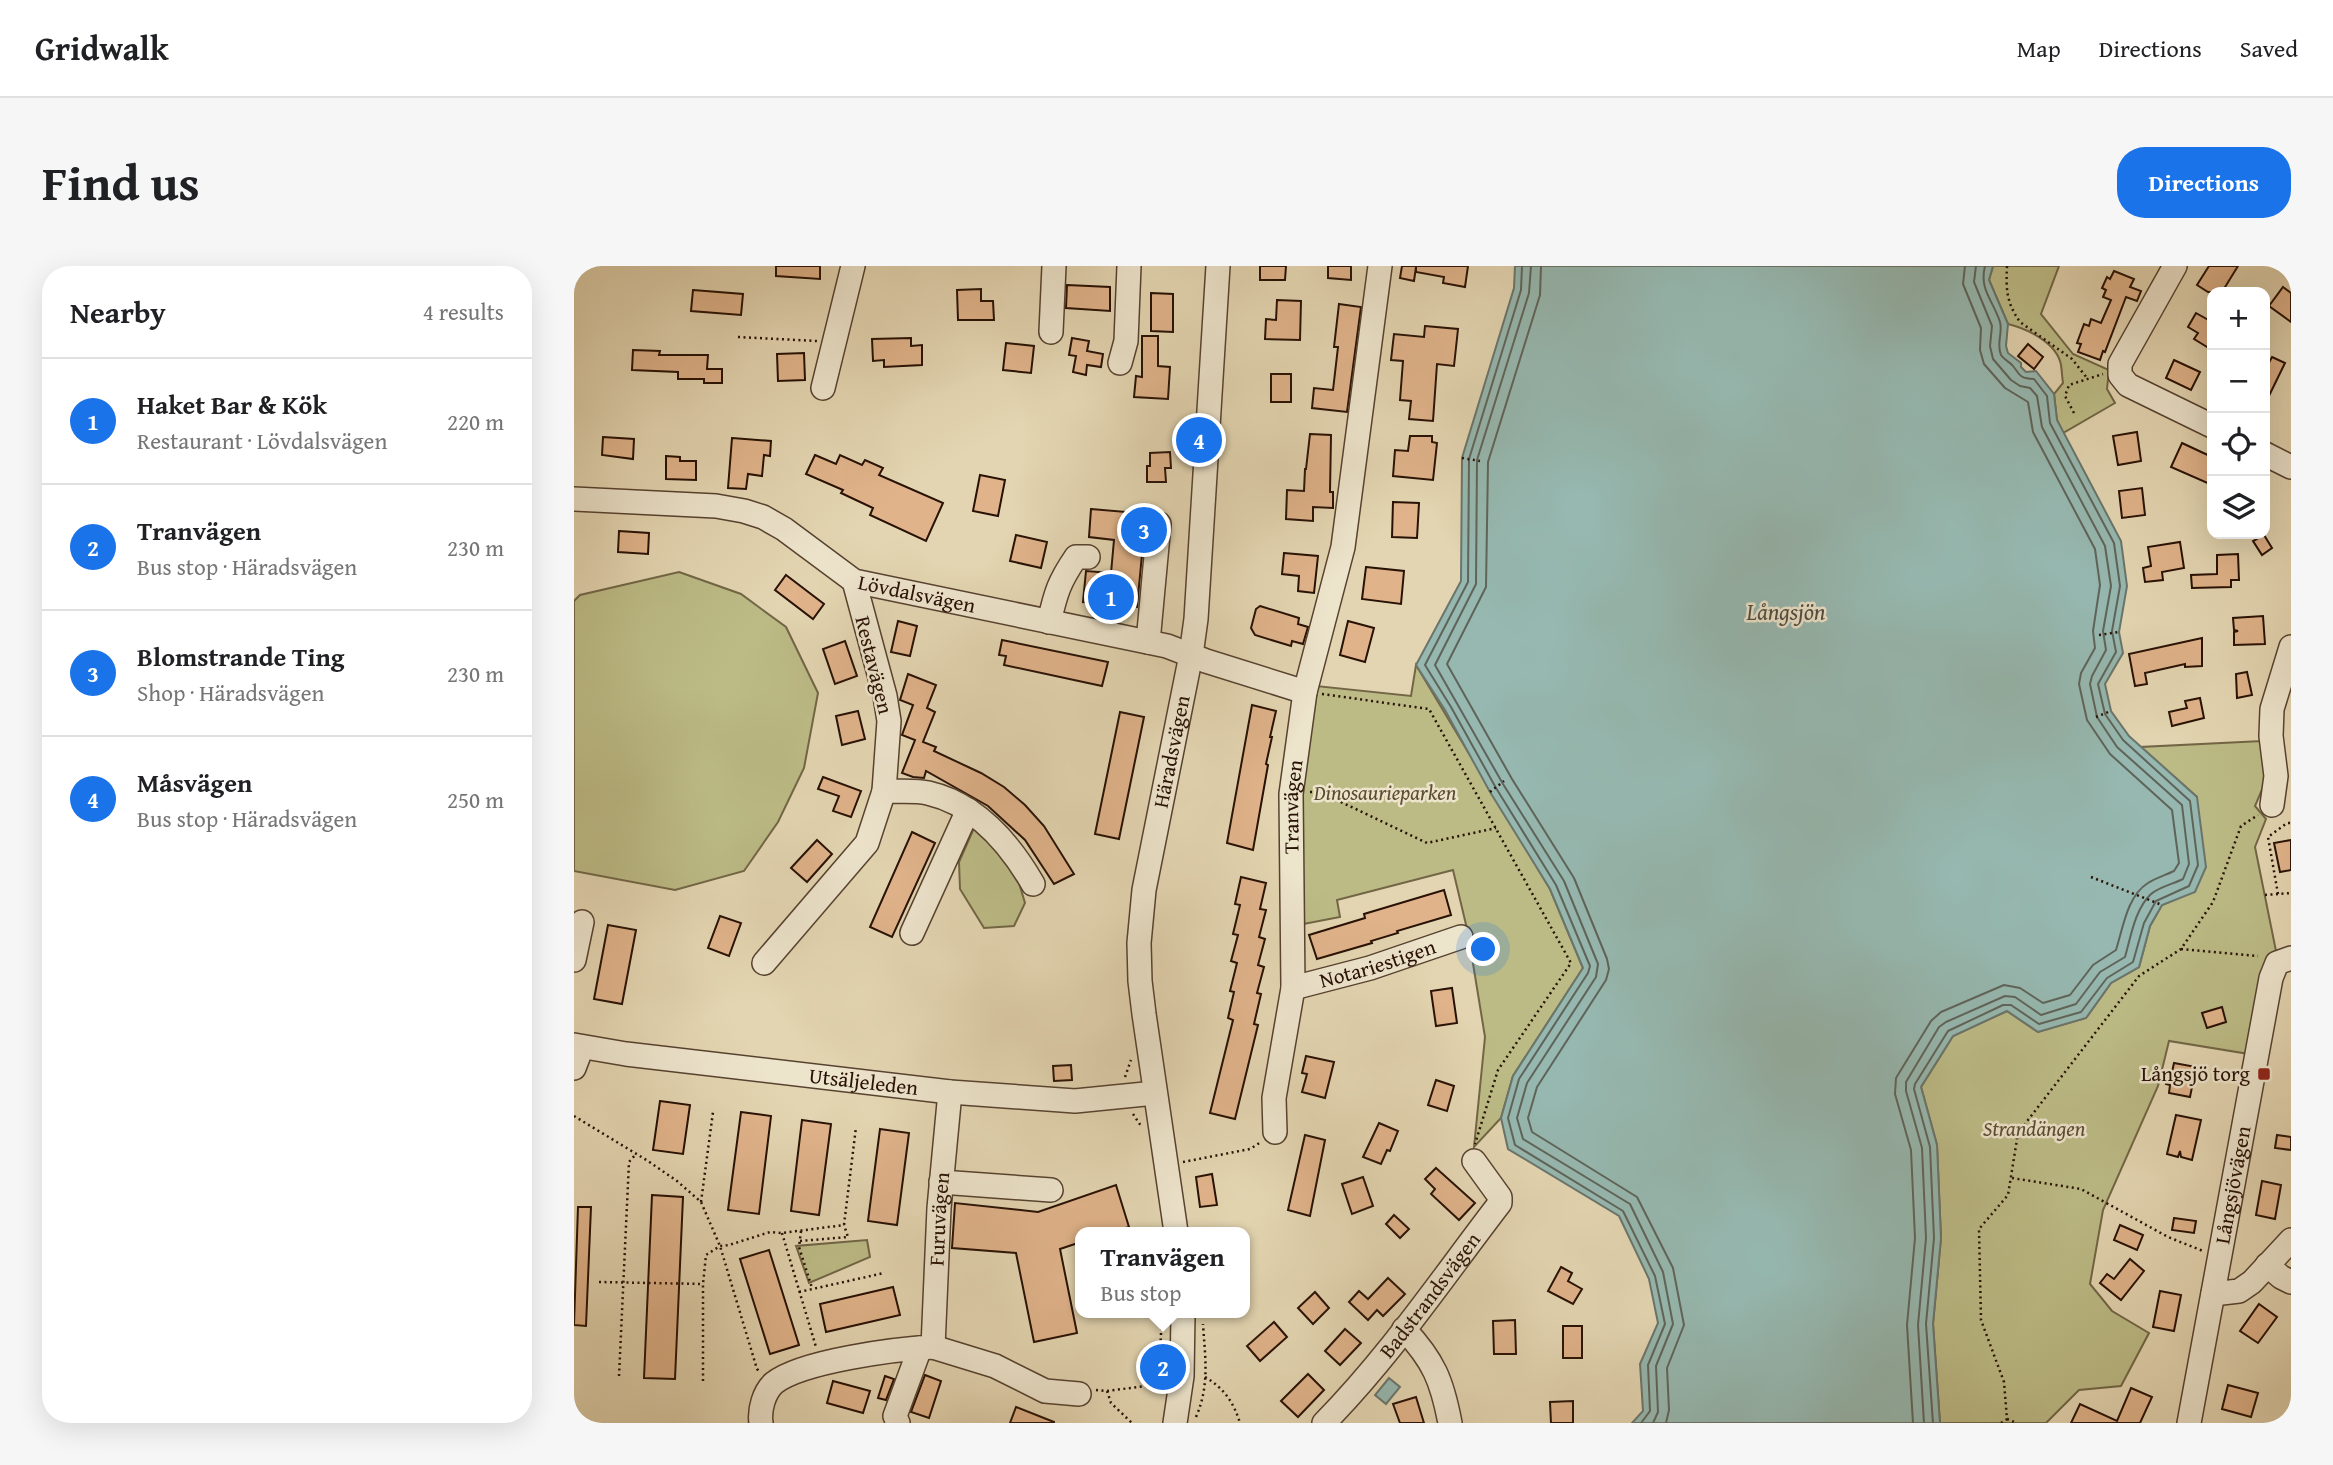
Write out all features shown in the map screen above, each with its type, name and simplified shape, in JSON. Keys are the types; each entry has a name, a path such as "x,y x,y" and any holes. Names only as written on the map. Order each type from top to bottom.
{"street":[{"path":"823,388 853,266"},
{"path":"1051,332 1054,266"},
{"path":"1120,363 1126,341 1129,266"},
{"name":"Häradsvägen","path":"1175,1227 1140,981 1140,922 1149,858 1191,655 1200,566 1218,266"},
{"name":"Tranvägen","path":"1275,1132 1274,1098 1293,988 1291,794 1306,692 1343,547 1380,266"},
{"path":"2175,266 2113,368 2128,385 2207,424"},
{"path":"2270,456 2291,467"},
{"name":"Lövdalsvägen","path":"574,499 716,506 744,511 785,529 853,581 1167,646 1191,655"},
{"path":"1148,642 1159,524"},
{"path":"1049,622 1056,588 1076,557 1088,557"},
{"name":"Restavägen","path":"764,963 867,843 884,791 889,722 886,696 853,581"},
{"path":"2272,805 2276,776 2270,736 2272,709 2291,647"},
{"path":"1191,655 1306,692"},
{"path":"884,791 927,793 968,810 1003,841 1033,884"},
{"path":"912,933 968,810"},
{"path":"574,960 582,922"},
{"name":"Notariestigen","path":"1293,988 1370,968 1461,937"},
{"name":"Långsjövägen","path":"2189,1423 2271,978 2277,963 2289,959"},
{"name":"Utsäljeleden","path":"577,1053 626,1054 950,1092 1074,1101 1155,1093"},
{"name":"Furuvägen","path":"898,1423 895,1416 926,1347 950,1092"},
{"name":"Badstrandsvägen","path":"1324,1423 1354,1392 1500,1203 1500,1197 1474,1161"},
{"path":"941,1182 1051,1190"},
{"path":"2213,1294 2239,1292 2252,1282 2291,1240"},
{"path":"2267,1265 2281,1278 2291,1282"},
{"path":"1175,1423 1182,1376 1183,1318"},
{"path":"1404,1329 1424,1350 1431,1362 1447,1404 1450,1423"},
{"path":"761,1423 759,1413 771,1385 787,1375 890,1349 926,1347 995,1366 1045,1391 1079,1394"}],"path":[{"path":"2007,266 2006,295 2014,314 2020,322 2073,359 2087,378"},
{"path":"738,337 834,341"},
{"path":"2074,413 2065,397 2069,385 2113,368"},
{"path":"1462,458 1480,461"},
{"path":"2099,635 2119,632"},
{"path":"1306,692 1429,709 1571,963 1498,1070 1474,1147 1474,1161"},
{"path":"2096,717 2111,711"},
{"path":"1490,792 1504,780"},
{"path":"1291,794 1320,792 1427,843 1496,828"},
{"path":"2007,1419 2004,1382 1982,1320 1979,1229 2008,1195 2018,1133 2139,976 2181,948 2213,902 2241,826 2272,805"},
{"path":"2278,894 2268,837 2291,823"},
{"path":"2091,877 2162,905"},
{"path":"2265,895 2291,893"},
{"path":"2181,948 2289,959"},
{"path":"701,1202 713,1112"},
{"path":"574,1116 677,1181 701,1202 720,1246 757,1369 771,1385"},
{"path":"800,1241 848,1237 844,1225 856,1127"},
{"path":"1184,1162 1250,1149 1275,1132"},
{"path":"619,1376 629,1162 635,1154"},
{"path":"2011,1177 2081,1189 2168,1237 2219,1258"},
{"path":"703,1381 703,1284 706,1255 720,1246 770,1232 782,1233 844,1225"},
{"path":"801,1231 799,1247 812,1289"},
{"path":"782,1233 822,1365"},
{"path":"799,1292 884,1273"},
{"path":"599,1282 703,1284"},
{"path":"1079,1394 1082,1387 1107,1391 1161,1384 1162,1318"},
{"path":"1193,1423 1201,1405 1205,1377 1207,1353 1204,1318"},
{"path":"1205,1377 1222,1389 1236,1409 1240,1423"},
{"path":"1107,1391 1111,1404 1132,1423"},
{"path":"2001,1423 2007,1419"},
{"path":"2007,1419 2017,1423"}],"green space":[{"path":"1993,266 2059,266 2041,314 2073,354 2109,370 2107,389 2115,403 2063,433 2057,420 2054,394 2063,383 2058,357 2040,338 2008,324 1989,280"},
{"path":"679,572 741,594 786,627 818,693 804,768 778,822 744,871 675,890 574,871 574,601 580,595"},
{"name":"Dinosaurieparken","path":"1416,665 1550,889 1583,968 1513,1076 1501,1118 1474,1147 1485,1037 1468,933 1453,870 1337,900 1340,917 1293,926 1307,685 1411,696"},
{"name":"Strandängen","path":"2262,741 2269,773 2255,806 2266,819 2255,847 2276,951 2266,963 2249,1054 2169,1041 2158,1086 2103,1210 2090,1284 2112,1311 2149,1333 2121,1386 2079,1390 2046,1423 1940,1423 1933,1324 1941,1238 1937,1145 1921,1087 1953,1036 2007,1011 2038,1032 2086,1018 2111,983 2139,967 2150,926 2162,905 2195,891 2197,797 2141,747"},
{"path":"974,828 1013,863 1025,903 1014,926 984,928 960,889 959,862"},
{"path":"867,1240 870,1257 809,1283 796,1246"}],"water":[{"name":"Långsjön","path":"1515,266 1993,266 1989,280 2008,324 2008,353 2021,363 2026,372 2036,371 2054,394 2057,420 2121,541 2127,586 2119,632 2123,653 2105,684 2111,711 2129,736 2197,797 2206,867 2195,892 2162,905 2150,926 2139,967 2111,983 2086,1018 2038,1032 2007,1011 1953,1036 1921,1087 1937,1145 1941,1238 1933,1324 1940,1423 1632,1423 1643,1411 1640,1364 1658,1323 1649,1279 1619,1216 1508,1149 1501,1118 1513,1076 1583,968 1550,889 1416,665 1461,581 1462,458 1514,288"},
{"path":"1389,1378 1400,1387 1386,1404 1375,1395"}],"building":[{"path":"776,266 820,266 820,279 776,276"},
{"path":"1260,266 1286,266 1285,280 1260,280"},
{"path":"1328,266 1351,266 1351,280 1328,278"},
{"path":"1402,266 1468,266 1465,287 1443,283 1444,277 1416,272 1416,267 1414,281 1400,278"},
{"path":"2209,266 2238,266 2225,287 2207,287 2207,291 2197,285"},
{"path":"2114,271 2134,279 2130,287 2141,291 2137,301 2126,297 2100,360 2078,352 2081,344 2077,343 2084,324 2089,326 2091,319 2101,323 2111,300 2103,297 2106,290 2102,288 2107,277 2110,279"},
{"path":"1067,285 1110,287 1110,311 1066,308"},
{"path":"2283,287 2291,293 2291,322 2270,307"},
{"path":"981,289 981,301 993,301 994,320 958,320 957,290"},
{"path":"693,290 743,294 741,315 691,311"},
{"path":"1151,293 1173,294 1173,332 1151,331"},
{"path":"1277,300 1301,301 1300,340 1265,339 1266,319 1276,320"},
{"path":"1339,304 1361,307 1347,412 1312,408 1314,388 1333,390"},
{"path":"2196,313 2207,319 2207,347 2194,339 2198,333 2188,327"},
{"path":"1425,326 1458,329 1454,366 1437,364 1433,421 1409,419 1411,401 1400,400 1403,361 1391,360 1394,334 1424,337"},
{"path":"1142,336 1158,336 1158,366 1170,367 1168,399 1134,397 1136,376 1142,377"},
{"path":"911,338 911,346 922,345 922,365 884,367 884,360 873,361 872,339"},
{"path":"1072,338 1089,341 1087,351 1103,354 1101,367 1087,365 1086,375 1073,372 1076,356 1069,355"},
{"path":"1006,343 1034,346 1031,373 1003,370"},
{"path":"2028,344 2043,357 2034,369 2018,356"},
{"path":"633,350 660,351 659,355 708,355 707,369 722,369 722,383 704,383 704,379 678,379 678,372 632,370"},
{"path":"804,353 805,380 778,381 777,354"},
{"path":"2272,357 2285,363 2270,394"},
{"path":"2174,360 2200,372 2191,390 2166,378"},
{"path":"1271,374 1291,374 1291,402 1271,402"},
{"path":"2137,432 2141,461 2118,465 2113,436"},
{"path":"1310,434 1331,435 1330,492 1333,492 1333,508 1313,507 1313,521 1286,519 1287,490 1304,491"},
{"path":"1410,436 1432,436 1432,442 1437,443 1433,480 1393,476 1395,450 1408,451"},
{"path":"603,437 634,439 633,459 602,455"},
{"path":"732,438 771,441 770,456 764,455 762,476 748,474 746,489 728,488"},
{"path":"2182,443 2207,455 2207,483 2171,467"},
{"path":"1170,452 1171,468 1165,468 1166,482 1147,482 1150,453"},
{"path":"815,455 836,464 840,455 862,465 865,460 883,468 879,475 943,503 926,541 870,515 873,508 841,493 843,490 806,474"},
{"path":"666,456 680,457 680,461 696,461 696,480 666,479"},
{"path":"980,475 1005,480 998,516 973,511"},
{"path":"2142,488 2145,515 2122,518 2119,491"},
{"path":"1393,502 1419,503 1417,538 1392,537"},
{"path":"1091,509 1150,514 1145,523 1137,607 1083,602 1086,571 1111,573 1114,540 1089,537"},
{"path":"619,531 649,533 648,554 618,552"},
{"path":"1016,535 1047,542 1041,568 1010,561"},
{"path":"2266,539 2272,548 2262,555 2253,541"},
{"path":"2180,542 2184,568 2162,572 2163,580 2145,582 2143,568 2151,566 2148,547"},
{"path":"1284,553 1318,556 1314,593 1298,591 1299,576 1282,574"},
{"path":"2238,554 2239,580 2231,580 2231,587 2192,588 2191,575 2217,574 2217,555"},
{"path":"1366,567 1404,571 1401,604 1362,599"},
{"path":"786,575 824,604 813,619 775,590"},
{"path":"1260,606 1299,618 1298,624 1308,627 1303,644 1292,641 1291,646 1255,635 1251,628 1256,609"},
{"path":"2263,616 2265,644 2234,645 2234,632 2238,631 2234,630 2233,618"},
{"path":"898,621 917,626 910,656 891,652"},
{"path":"1348,621 1374,628 1365,662 1340,655"},
{"path":"2202,638 2202,666 2185,667 2185,664 2145,673 2147,684 2135,686 2129,654"},
{"path":"1002,640 1108,662 1102,686 1004,665 1006,656 999,655"},
{"path":"845,641 857,676 835,684 823,649"},
{"path":"2247,672 2252,695 2237,698 2236,674"},
{"path":"908,674 936,685 927,708 935,712 923,742 936,747 934,751 1004,787 1025,805 1044,826 1074,874 1054,884 1025,840 988,806 926,771 924,778 902,773 915,740 902,735 913,705 900,700"},
{"path":"2200,698 2204,718 2172,726 2169,712 2187,708 2185,701"},
{"path":"1252,705 1276,711 1253,850 1227,843"},
{"path":"858,711 865,739 842,745 836,716"},
{"path":"1120,712 1144,717 1119,839 1095,834"},
{"path":"823,777 861,791 851,817 833,811 839,796 818,789"},
{"path":"912,832 935,843 892,937 870,927"},
{"path":"817,840 832,854 807,882 791,868"},
{"path":"2291,840 2291,870 2280,872 2274,843"},
{"path":"1241,877 1266,883 1260,909 1266,910 1259,937 1265,939 1258,965 1264,967 1257,993 1261,994 1254,1024 1258,1025 1235,1119 1210,1113 1233,1020 1228,1018 1234,992 1230,991 1237,963 1231,961 1238,935 1233,934 1240,905 1235,904"},
{"path":"1444,890 1451,915 1317,959 1309,935 1365,918 1364,914"},
{"path":"720,916 741,923 729,956 708,948"},
{"path":"608,925 636,930 622,1004 594,999"},
{"path":"1452,988 1457,1023 1436,1026 1431,991"},
{"path":"2222,1007 2226,1022 2207,1028 2202,1013"},
{"path":"1306,1056 1334,1062 1325,1098 1302,1092 1307,1074 1302,1073"},
{"path":"2174,1063 2196,1067 2190,1097 2169,1093 2170,1085 2166,1084 2168,1071 2172,1072"},
{"path":"1071,1065 1072,1080 1054,1081 1053,1066"},
{"path":"1436,1080 1454,1086 1447,1111 1428,1105"},
{"path":"660,1101 690,1105 683,1154 653,1150"},
{"path":"741,1112 771,1116 759,1214 728,1210"},
{"path":"2176,1115 2201,1120 2192,1160 2181,1157 2180,1151 2178,1157 2167,1154"},
{"path":"802,1120 831,1124 819,1215 791,1211"},
{"path":"1379,1123 1398,1131 1381,1164 1363,1157"},
{"path":"880,1129 909,1133 897,1225 868,1221"},
{"path":"1305,1135 1325,1140 1310,1216 1288,1210"},
{"path":"2277,1135 2291,1137 2291,1150 2275,1148"},
{"path":"1436,1168 1475,1203 1459,1220 1431,1194 1435,1189 1425,1179"},
{"path":"1212,1174 1217,1205 1200,1207 1196,1177"},
{"path":"1363,1177 1373,1206 1352,1214 1342,1184"},
{"path":"2262,1181 2281,1185 2275,1219 2256,1215"},
{"path":"1116,1185 1129,1227 1075,1227 1075,1244 1060,1249 1077,1333 1034,1342 1016,1253 952,1248 955,1203 1038,1212"},
{"path":"652,1195 683,1197 675,1379 644,1378"},
{"path":"578,1207 591,1207 586,1326 574,1325"},
{"path":"1394,1215 1409,1229 1400,1238 1386,1224"},
{"path":"2174,1218 2196,1221 2194,1233 2172,1230"},
{"path":"2120,1225 2143,1235 2137,1250 2114,1240"},
{"path":"769,1250 799,1345 770,1354 740,1259"},
{"path":"2130,1259 2144,1271 2121,1300 2100,1283 2107,1274 2114,1279"},
{"path":"1561,1267 1572,1273 1568,1281 1582,1289 1573,1304 1548,1291"},
{"path":"1388,1278 1405,1294 1383,1316 1377,1310 1368,1320 1349,1302 1359,1291 1368,1299"},
{"path":"893,1287 900,1315 826,1332 820,1304"},
{"path":"2160,1291 2181,1295 2174,1331 2153,1327"},
{"path":"1315,1292 1329,1308 1313,1324 1298,1308"},
{"path":"2259,1304 2277,1317 2258,1343 2240,1331"},
{"path":"1515,1320 1516,1354 1494,1354 1493,1321"},
{"path":"1274,1322 1287,1337 1260,1361 1247,1346"},
{"path":"1563,1326 1582,1326 1582,1358 1563,1358"},
{"path":"1345,1329 1361,1343 1340,1365 1325,1351"},
{"path":"1308,1374 1324,1390 1298,1417 1281,1401"},
{"path":"925,1375 941,1381 929,1418 911,1412"},
{"path":"885,1376 894,1379 886,1400 878,1398"},
{"path":"833,1381 870,1391 863,1413 827,1403"},
{"path":"2228,1385 2258,1393 2251,1417 2222,1409"},
{"path":"2131,1388 2152,1397 2140,1423 2071,1423 2080,1404 2117,1421"},
{"path":"1416,1397 1424,1423 1400,1423 1393,1404"},
{"path":"1573,1401 1573,1423 1551,1423 1550,1402"},
{"path":"1016,1407 1054,1422 1054,1423 1010,1423"}],"place":[{"name":"Måsvägen","path":"1199,440"},
{"name":"Blomstrande Ting","path":"1144,530"},
{"name":"Haket Bar & Kök","path":"1111,597"},
{"name":"Långsjö torg","path":"2264,1074"},
{"name":"Tranvägen","path":"1163,1367"}]}
